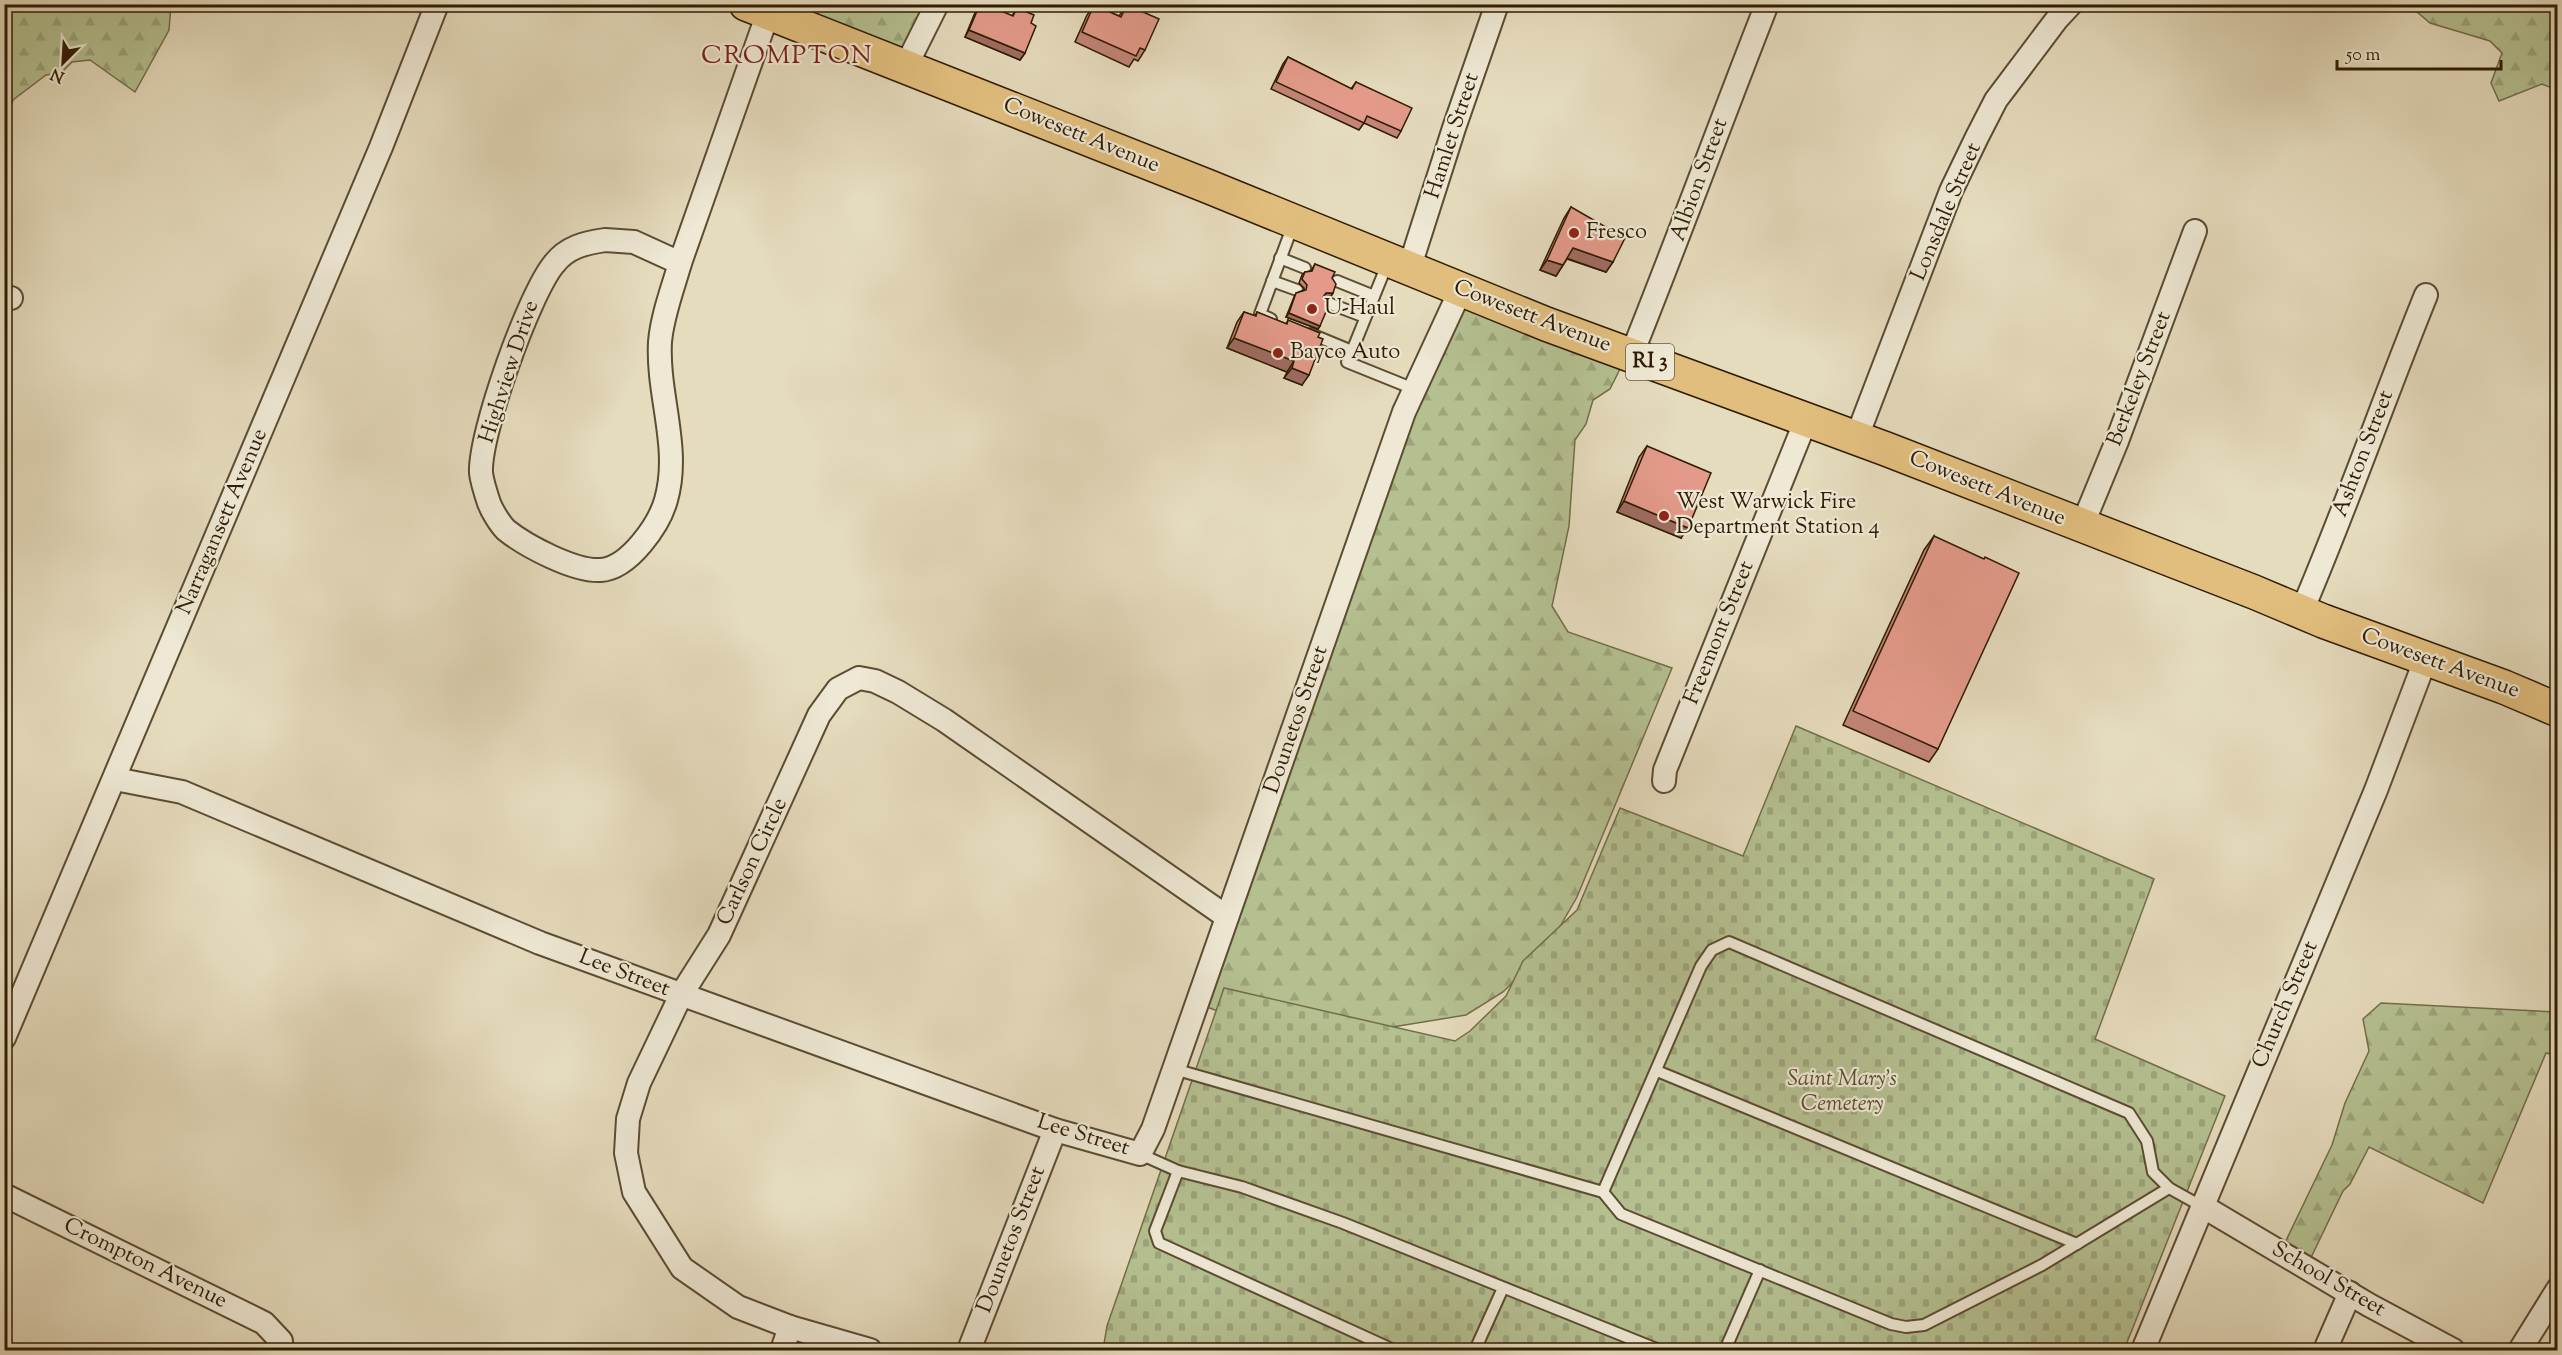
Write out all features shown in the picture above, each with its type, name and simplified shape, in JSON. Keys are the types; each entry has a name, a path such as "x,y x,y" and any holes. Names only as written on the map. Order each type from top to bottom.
{"main road":[{"name":"Cowesett Avenue","path":"757,9 906,66 1631,356 1856,439 2254,592 2301,613 2426,658 2558,710"}],"street":[{"name":"Narragansett Avenue","path":"4,1038 381,147 437,4"},
{"path":"906,66 937,4"},
{"name":"Hamlet Street","path":"1399,264 1454,128 1497,4"},
{"name":"Albion Street","path":"1631,356 1674,252 1692,196 1767,4"},
{"name":"Lonsdale Street","path":"1856,439 1951,191 1977,136 1996,100 2071,4"},
{"name":"Highview Drive","path":"680,263 634,242 605,240 576,245 554,263 538,290 515,346 485,438 481,473 490,505 504,529 534,548 572,565 602,570 627,560 650,533 666,501 671,470 660,342 680,263 757,9"},
{"name":"Berkeley Street","path":"2082,526 2117,441 2195,231"},
{"name":"Dounetos Street","path":"1140,1154 1153,1129 1414,389 1461,289"},
{"name":"Ashton Street","path":"2301,613 2330,545 2355,475 2426,296"},
{"name":"Freemont Street","path":"1664,781 1665,770 1806,420"},
{"name":"Church Street","path":"2143,1350 2376,790 2426,658"},
{"name":"Carlson Circle","path":"870,1350 790,1327 738,1307 682,1268 634,1192 626,1153 628,1119 639,1083 681,995 719,935 819,715 838,689 859,678 875,681 898,692 944,720 1227,917"},
{"name":"Lee Street","path":"115,779 182,792 529,938 1055,1130 1140,1154"},
{"name":"Dounetos Street","path":"969,1350 1055,1130"},
{"name":"Crompton Avenue","path":"4,1196 264,1323 281,1346"},
{"name":"School Street","path":"2204,1207 2350,1293 2453,1350"},
{"path":"2520,1350 2558,1289"},
{"path":"2325,1350 2350,1293"},
{"path":"782,1350 790,1327"}],"lane":[{"path":"1280,322 1260,314 1294,222"},
{"path":"1280,258 1305,268"},
{"path":"1399,264 1374,296 1347,362 1414,389"},
{"path":"1272,281 1297,290"},
{"path":"1337,281 1374,296"},
{"path":"1328,303 1365,317"},
{"path":"1301,330 1352,351"},
{"path":"1603,1192 1701,966 1712,950 1729,942 2129,1113 2147,1141 2153,1172 2169,1188 2204,1207"},
{"path":"1174,1070 1603,1192 1621,1214 1891,1324 1923,1325 2077,1244 2169,1188"},
{"path":"1657,1071 2077,1244"},
{"path":"1140,1154 1178,1171 1242,1187 1343,1223 1659,1350"},
{"path":"1178,1171 1155,1231 1159,1243 1394,1350"},
{"path":"1725,1350 1760,1270"},
{"path":"1475,1350 1503,1288"}],"green space":[{"path":"5,4 171,4 169,30 135,92 90,60 72,62 61,73 46,75 13,100 5,123"},
{"path":"808,5 939,5 908,64 801,25"},
{"path":"2409,5 2557,5 2557,90 2542,84 2499,101 2491,83 2502,53 2490,41 2430,23"},
{"path":"1464,287 1630,349 1610,389 1593,400 1586,424 1575,440 1569,526 1552,606 1568,632 1672,668 1577,897 1547,949 1503,992 1466,1015 1362,1032 1280,1033 1198,1004 1402,421"},
{"name":"Saint Mary's Cemetery","path":"1796,726 2154,879 2095,1039 2225,1096 2124,1350 1103,1350 1107,1326 1224,988 1455,1041 1470,1031 1506,996 1523,961 1577,910 1620,808 1743,856"},
{"path":"2381,1003 2557,1012 2557,1056 2546,1053 2483,1203 2369,1147 2350,1184 2343,1191 2306,1268 2280,1253 2332,1145 2345,1103 2369,1051 2363,1019"}],"building":[{"path":"980,4 1013,16 1017,8 1034,15 1031,23 1036,26 1025,53 969,30"},
{"path":"1094,5 1121,17 1127,5 1159,19 1145,50 1140,48 1136,56 1082,32"},
{"path":"1288,57 1352,89 1356,82 1412,108 1401,131 1367,116 1364,123 1276,82"},
{"name":"Fresco","path":"1571,207 1625,238 1613,262 1573,248 1563,265 1547,260"},
{"path":"1315,264 1335,272 1332,278 1336,284 1333,293 1326,293 1323,297 1328,307 1320,326 1289,313 1296,293 1306,290 1307,285 1302,279 1305,272 1312,271"},
{"path":"1244,312 1256,316 1257,312 1287,324 1288,320 1320,333 1318,337 1323,339 1309,375 1292,368 1294,361 1234,338"},
{"path":"1647,446 1711,473 1688,528 1624,501"},
{"path":"1934,536 2019,573 1938,749 1853,711"}],"place":[{"name":"Fresco","path":"1574,233"},
{"name":"U-Haul","path":"1312,309"},
{"name":"Bayco Auto","path":"1278,353"},
{"name":"West Warwick Fire Department Station 4","path":"1664,516"}],"district":[{"name":"CROMPTON","path":"787,56"}]}
